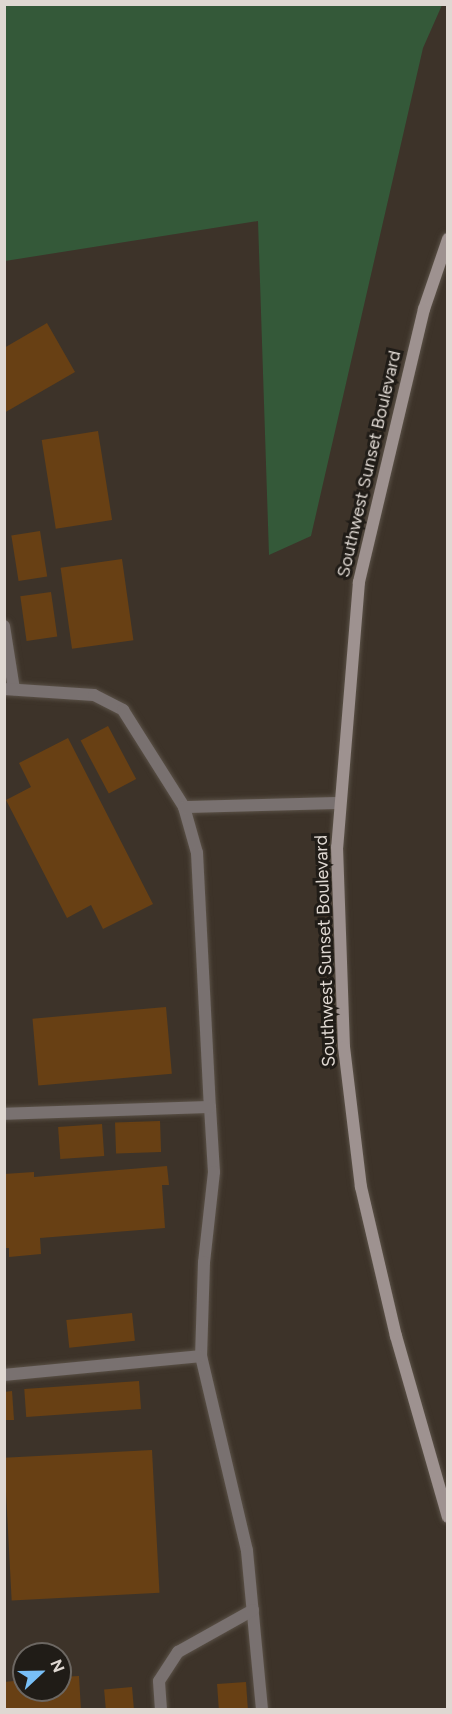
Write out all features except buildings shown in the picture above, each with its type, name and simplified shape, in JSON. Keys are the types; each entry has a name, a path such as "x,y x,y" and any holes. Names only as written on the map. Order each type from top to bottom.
{"main road":[{"name":"Southwest Sunset Boulevard","path":"447,239 424,309 359,582 337,848 344,1047 361,1187 396,1336 447,1517"}],"street":[{"path":"4,626 9,689 94,695 123,710 184,807 197,853 214,1172 204,1262 201,1356 247,1551 262,1710"},
{"path":"184,807 340,803"},
{"path":"4,1114 210,1107"},
{"path":"4,1375 201,1356"},
{"path":"161,1710 159,1681 178,1652 253,1610"}],"green space":[{"path":"5,4 442,5 423,48 311,536 269,555 258,221 5,261"}]}
